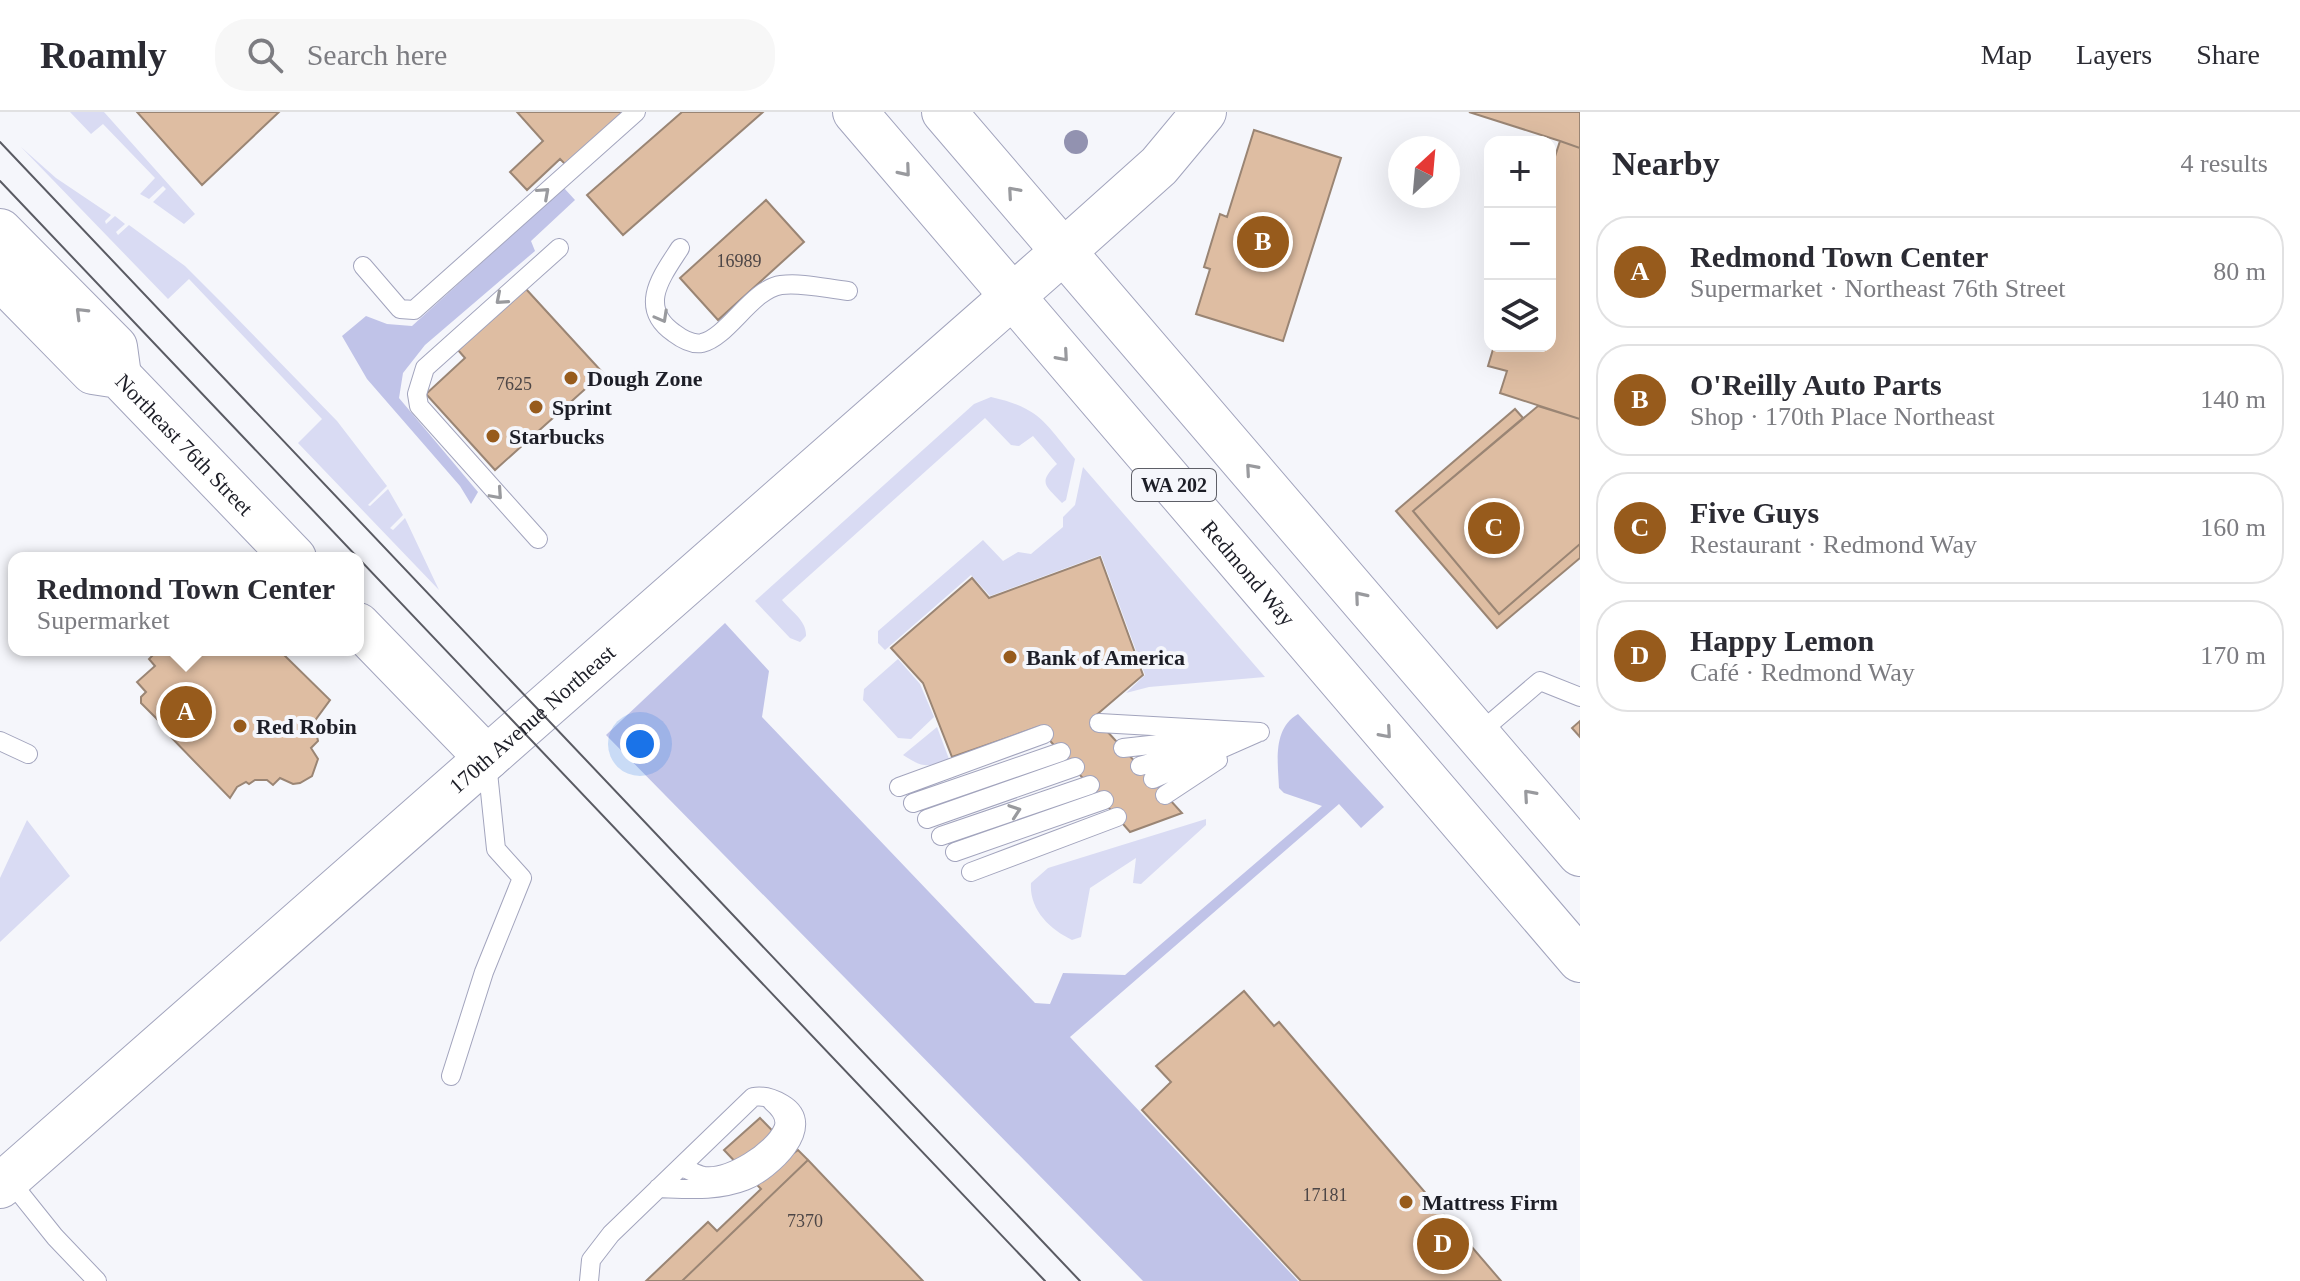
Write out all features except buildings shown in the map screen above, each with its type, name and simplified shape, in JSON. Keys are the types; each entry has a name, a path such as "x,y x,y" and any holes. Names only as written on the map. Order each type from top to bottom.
{"main road":[{"name":"Redmond Way","path":"855,112 1580,960"},
{"name":"WA 202","path":"944,112 1580,854"},
{"name":"170th Avenue Northeast","path":"3,1178 1064,251 1159,166 1204,112"},
{"path":"0,231 115,347 119,376"},
{"name":"Northeast 76th Street","path":"0,277 93,372 119,376 288,552"},
{"path":"364,631 487,758"}],"lane":[{"path":"363,266 400,309 407,311 419,307 636,112"},
{"path":"538,539 419,406 417,394 425,368 559,248"},
{"path":"680,248 658,282 654,299 657,314 670,331 687,342 703,343 766,290 780,285 848,291"},
{"path":"1478,734 1540,681 1580,697"},
{"path":"1260,732 1111,735 1260,732"},
{"path":"1146,772 1260,732"},
{"path":"1165,795 1260,732"},
{"path":"899,787 1044,734"},
{"path":"0,741 28,754"},
{"path":"913,803 1061,752"},
{"path":"451,1076 484,972 522,878 496,849 487,758"},
{"path":"927,819 1075,767"},
{"path":"941,836 1090,785"},
{"path":"955,852 1104,800"},
{"path":"971,872 1117,817"},
{"path":"589,1281 591,1260 611,1234 758,1096"},
{"path":"681,1167 704,1176 733,1172 748,1163 783,1130 784,1120 780,1109 758,1096"},
{"path":"658,1188 720,1188 747,1180 767,1165 790,1143 798,1125 792,1111 758,1096"},
{"path":"3,1178 97,1281"}],"shaded area":[{"path":"70,112 104,112 195,214 184,224 153,202 166,189 163,186 149,199 140,194 155,178 103,124 91,134"},
{"path":"21,147 56,178 111,215 106,224 115,216 125,224 116,232 118,235 129,225 185,266 337,421 387,486 368,505 388,489 403,515 390,528 393,530 405,518 439,590 298,443 322,419 189,279 168,299"},
{"path":"564,188 575,200 531,241 535,251 425,345 403,373 399,398 478,492 471,504 460,486 367,379 342,336 366,316 387,324 412,326"},
{"path":"991,397 1020,406 1040,418 1075,459 1066,500 1062,503 1046,484 1047,476 1057,464 1033,436 1019,446 1011,445 985,418 782,600 806,631 800,642 790,638 755,601 974,404"},
{"path":"1083,467 1265,677 1149,687 1126,693 1145,675 1101,555 990,596 971,575 885,650 878,643 878,631 983,540 1003,561 1018,552 1031,554 1063,527 1063,517 1075,505"},
{"path":"725,623 769,671 762,717 1035,1003 1050,1004 1063,973 1125,975 1322,806 1284,793 1279,788 1280,737 1290,720 1298,714 1384,807 1361,828 1339,804 1070,1037 1298,1281 1143,1281 606,735"},
{"path":"898,659 920,684 934,717 911,739 898,738 863,700 864,689"},
{"path":"937,727 949,759 925,765 903,755"},
{"path":"1206,819 1206,825 1141,884 1133,883 1136,858 1090,888 1081,937 1072,940 1048,924 1037,910 1031,883 1048,868"},
{"path":"27,820 70,876 0,942 0,878"}],"tram line":[{"path":"0,142 1080,1281"},
{"path":"0,181 352,552"},
{"path":"364,564 1045,1281"}],"place":[{"name":"O'Reilly Auto Parts","path":"1263,242"},
{"name":"Dough Zone","path":"571,378"},
{"name":"Sprint","path":"536,407"},
{"name":"Starbucks","path":"493,436"},
{"name":"Five Guys","path":"1494,528"},
{"name":"Bank of America","path":"1010,657"},
{"name":"Redmond Town Center","path":"186,712"},
{"name":"Red Robin","path":"240,726"},
{"name":"Mattress Firm","path":"1406,1202"},
{"name":"Happy Lemon","path":"1443,1244"}]}
